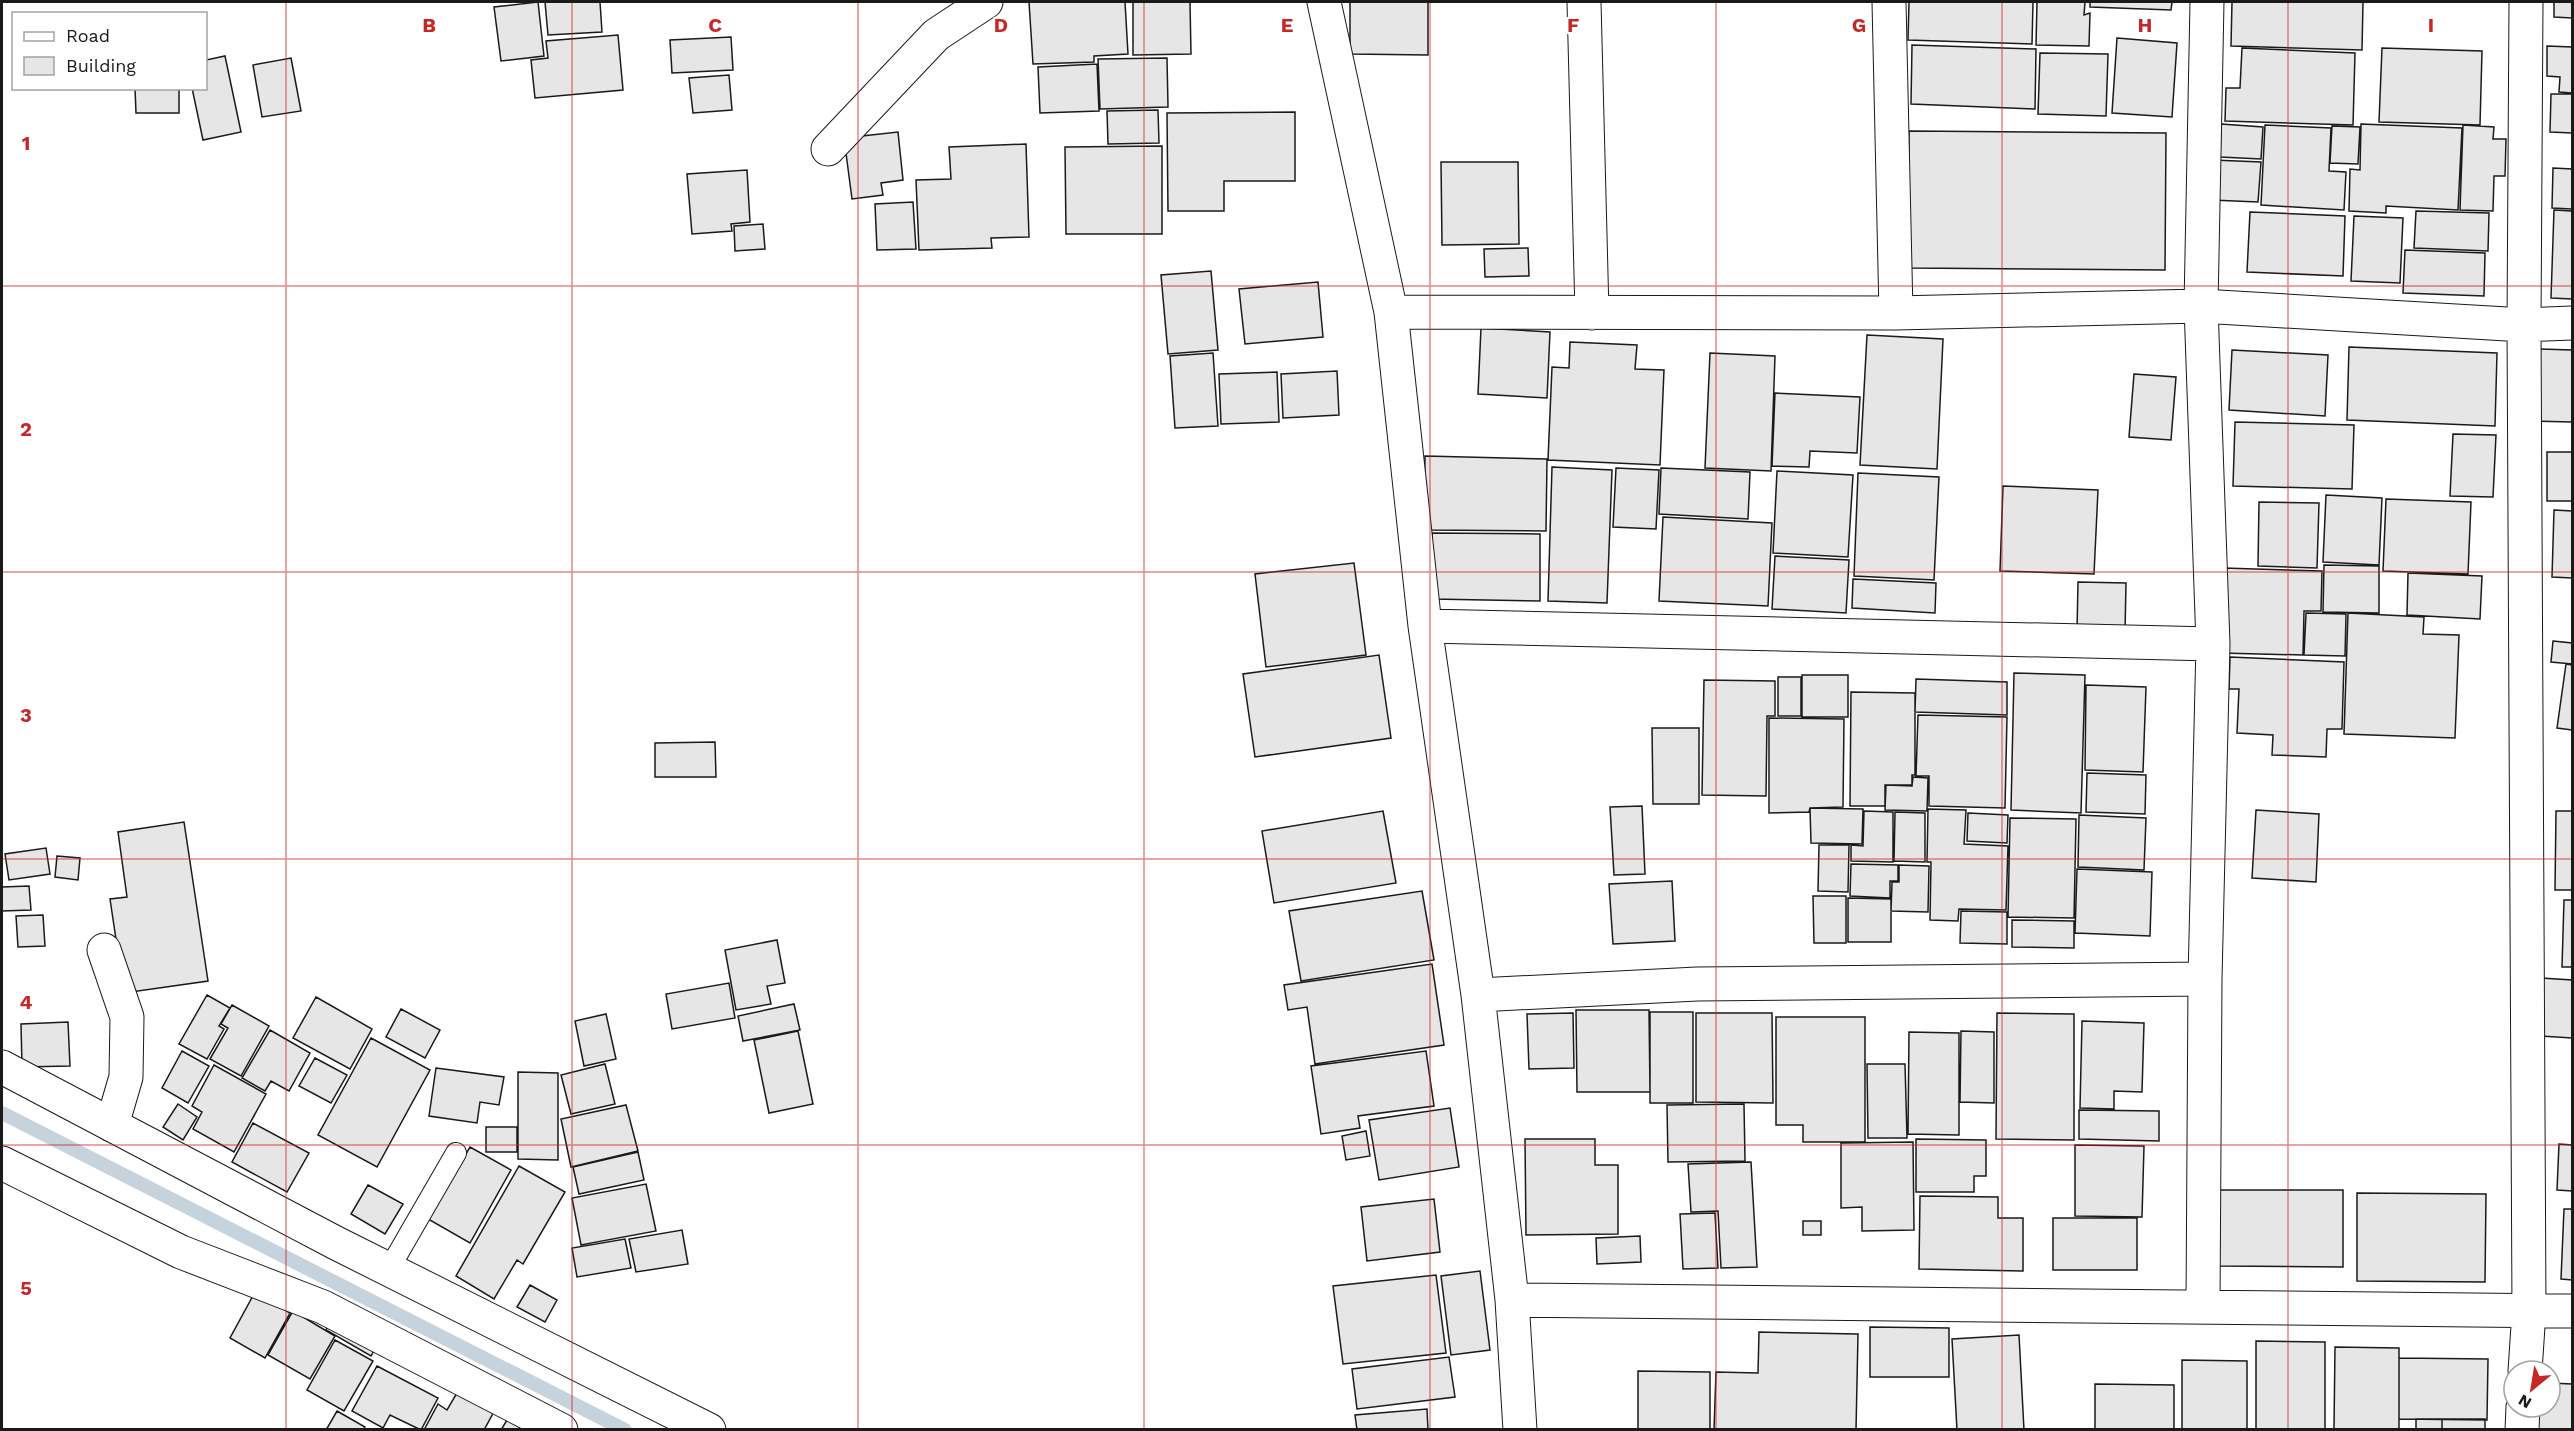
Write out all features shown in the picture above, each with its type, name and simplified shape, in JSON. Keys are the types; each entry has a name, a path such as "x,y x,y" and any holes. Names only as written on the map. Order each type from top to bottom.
{"street":[{"path":"828,149 936,36 986,2"},
{"path":"1324,2 1391,312 1425,626 1478,995 1512,1300 1520,1430"},
{"path":"1584,2 1592,313"},
{"path":"1889,2 1896,314"},
{"path":"2204,1307 2205,979 2213,644 2201,306 2207,2"},
{"path":"2526,2 2524,325 2529,1311 2526,1359"},
{"path":"1391,312 1896,314 2201,306 2524,325 2572,323"},
{"path":"1425,626 2213,644"},
{"path":"104,950 127,1017 126,1077 112,1125"},
{"path":"1478,995 1697,984 2205,979"},
{"path":"2,1067 389,1269 709,1430"},
{"path":"2,1163 181,1252 323,1307 561,1430"},
{"path":"1512,1300 2572,1311"}],"lane":[{"path":"389,1269 456,1153"}],"building":[{"path":"538,2 544,56 501,61 494,7"},
{"path":"545,2 600,2 602,32 548,35"},
{"path":"1029,2 1125,2 1128,54 1094,56 1094,62 1033,64"},
{"path":"1133,2 1190,2 1191,54 1133,55"},
{"path":"1350,2 1428,2 1428,55 1350,54"},
{"path":"1909,2 2033,2 2032,44 1908,40"},
{"path":"2037,2 2085,2 2084,15 2090,13 2089,46 2036,45"},
{"path":"2090,2 2172,2 2171,10 2090,7"},
{"path":"2232,2 2363,2 2362,50 2231,46"},
{"path":"2554,2 2572,2 2572,18 2554,17"},
{"path":"618,35 623,90 535,98 531,60 548,58 546,41"},
{"path":"731,37 733,70 672,73 670,40"},
{"path":"2117,38 2177,43 2172,117 2112,113"},
{"path":"1912,45 2036,49 2035,109 1911,104"},
{"path":"2547,46 2572,47 2572,93 2559,92 2560,77 2547,76"},
{"path":"2242,48 2355,53 2353,125 2225,121 2226,88 2240,88"},
{"path":"2382,48 2482,51 2480,125 2379,122"},
{"path":"2040,53 2108,54 2106,116 2038,114"},
{"path":"225,56 241,132 203,140 192,90 207,90 207,60"},
{"path":"291,58 301,111 262,117 253,65"},
{"path":"1167,58 1168,107 1100,109 1098,59"},
{"path":"1097,64 1099,111 1040,113 1038,67"},
{"path":"729,75 732,110 693,113 689,78"},
{"path":"135,90 179,90 179,113 136,113"},
{"path":"2551,94 2572,94 2572,133 2550,132"},
{"path":"1158,110 1159,143 1108,144 1107,111"},
{"path":"1295,112 1295,181 1224,181 1224,211 1168,211 1167,113"},
{"path":"2221,124 2263,127 2261,159 2220,157"},
{"path":"2361,124 2462,128 2458,210 2386,206 2386,213 2349,211 2350,169 2360,170"},
{"path":"2265,125 2331,128 2329,171 2346,172 2344,210 2261,205"},
{"path":"2463,125 2494,127 2493,139 2506,139 2505,176 2494,176 2493,211 2460,210"},
{"path":"2332,126 2360,127 2358,164 2330,163"},
{"path":"1909,131 2166,133 2165,270 1908,268"},
{"path":"898,132 903,180 881,183 883,195 852,199 844,138"},
{"path":"1026,144 1029,237 991,238 992,248 919,250 916,180 951,179 949,147"},
{"path":"1162,146 1162,234 1066,234 1065,147"},
{"path":"2213,160 2261,162 2258,202 2211,200"},
{"path":"1441,162 1518,162 1519,244 1442,245"},
{"path":"2553,168 2572,169 2572,209 2552,208"},
{"path":"747,170 750,222 731,224 732,231 692,234 687,174"},
{"path":"913,202 916,249 877,250 875,204"},
{"path":"2554,210 2572,211 2572,299 2551,298"},
{"path":"2416,211 2489,213 2488,251 2414,248"},
{"path":"2250,212 2345,216 2343,276 2247,272"},
{"path":"2354,216 2403,218 2400,283 2351,281"},
{"path":"763,224 765,249 735,251 734,226"},
{"path":"1528,248 1529,276 1485,277 1484,249"},
{"path":"2405,250 2485,253 2484,296 2403,293"},
{"path":"1211,271 1218,350 1168,354 1161,275"},
{"path":"1318,282 1323,337 1245,344 1239,289"},
{"path":"1481,328 1550,332 1547,398 1478,394"},
{"path":"1867,335 1943,339 1937,469 1860,465"},
{"path":"1570,342 1637,345 1635,369 1664,370 1660,465 1548,460 1552,367 1569,368"},
{"path":"2349,347 2497,353 2495,426 2347,420"},
{"path":"2537,349 2572,350 2572,422 2535,421"},
{"path":"2232,350 2328,355 2325,416 2229,410"},
{"path":"1213,353 1218,426 1175,428 1170,356"},
{"path":"1710,353 1775,356 1771,471 1705,468"},
{"path":"1337,371 1339,415 1283,418 1281,374"},
{"path":"1277,372 1279,422 1221,424 1219,374"},
{"path":"2134,374 2176,377 2171,440 2129,437"},
{"path":"1775,393 1860,397 1857,453 1810,451 1809,467 1772,466"},
{"path":"2235,422 2354,425 2352,489 2233,486"},
{"path":"2453,434 2496,435 2493,497 2450,496"},
{"path":"2547,452 2572,452 2572,501 2547,501"},
{"path":"1425,456 1547,459 1546,531 1424,530"},
{"path":"1552,467 1612,470 1607,603 1548,601"},
{"path":"1616,468 1659,470 1656,529 1613,527"},
{"path":"1661,468 1750,472 1748,519 1659,514"},
{"path":"1777,471 1853,475 1848,557 1773,553"},
{"path":"1858,473 1939,477 1934,580 1854,576"},
{"path":"2003,486 2098,490 2094,574 2000,571"},
{"path":"2326,495 2382,498 2379,565 2323,562"},
{"path":"2386,499 2471,502 2468,574 2383,571"},
{"path":"2259,502 2319,503 2317,568 2258,566"},
{"path":"2554,510 2572,511 2572,578 2552,577"},
{"path":"1663,517 1772,523 1768,606 1659,601"},
{"path":"1432,533 1540,534 1540,601 1432,599"},
{"path":"1775,556 1849,560 1846,613 1772,609"},
{"path":"1354,563 1366,655 1266,667 1255,574"},
{"path":"2324,565 2379,566 2379,613 2323,612"},
{"path":"2223,568 2322,571 2321,611 2304,611 2303,655 2221,653"},
{"path":"2408,573 2482,576 2480,619 2407,615"},
{"path":"1853,579 1936,583 1935,613 1852,608"},
{"path":"2078,582 2126,583 2125,632 2077,631"},
{"path":"2306,613 2346,614 2345,656 2304,655"},
{"path":"2348,613 2424,617 2423,634 2459,635 2455,738 2344,734"},
{"path":"2553,641 2572,643 2572,664 2551,662"},
{"path":"1379,655 1391,738 1255,757 1243,674"},
{"path":"2230,657 2344,662 2342,729 2327,729 2326,757 2272,755 2273,735 2237,733 2239,689 2229,689"},
{"path":"2566,664 2572,665 2572,730 2557,728"},
{"path":"2014,673 2085,675 2081,813 2011,810"},
{"path":"1802,675 1848,675 1848,717 1802,717"},
{"path":"1778,677 1801,677 1801,716 1778,716"},
{"path":"1916,679 2007,682 2007,715 1915,712"},
{"path":"1704,680 1775,681 1775,716 1767,716 1766,796 1702,795"},
{"path":"2086,685 2146,687 2143,772 2085,770"},
{"path":"1851,692 1915,693 1915,775 1912,775 1912,785 1885,785 1885,806 1850,806"},
{"path":"1918,715 2007,717 2005,808 1929,806 1929,776 1916,776"},
{"path":"1769,718 1844,719 1843,807 1810,808 1809,812 1769,813"},
{"path":"1652,728 1699,728 1699,804 1653,804"},
{"path":"715,742 716,777 655,777 655,743"},
{"path":"2087,773 2146,775 2145,814 2086,812"},
{"path":"1913,777 1928,778 1927,811 1885,810 1886,785 1912,786"},
{"path":"1642,806 1645,874 1614,875 1610,807"},
{"path":"1810,808 1863,809 1862,844 1811,843"},
{"path":"1928,809 1966,810 1964,844 2008,846 2006,910 1959,909 1958,921 1930,920 1931,862 1927,862"},
{"path":"2256,810 2319,814 2316,882 2252,878"},
{"path":"1383,811 1396,883 1274,903 1262,831"},
{"path":"1864,811 1893,812 1893,862 1851,861 1851,845 1863,846"},
{"path":"2556,811 2572,811 2572,890 2555,890"},
{"path":"1895,812 1925,813 1925,862 1894,861"},
{"path":"1968,813 2008,815 2007,843 1967,841"},
{"path":"2079,815 2146,818 2144,870 2078,867"},
{"path":"2010,818 2076,819 2074,918 2008,917"},
{"path":"184,822 208,981 124,993 110,899 127,897 118,832"},
{"path":"1819,845 1849,845 1848,892 1818,891"},
{"path":"46,848 50,874 9,880 5,854"},
{"path":"57,856 80,858 78,880 55,877"},
{"path":"1851,864 1898,865 1898,881 1890,881 1890,898 1850,896"},
{"path":"1899,865 1929,866 1928,912 1891,911 1892,882 1899,882"},
{"path":"2077,869 2152,872 2150,936 2075,933"},
{"path":"1672,881 1675,941 1613,944 1609,884"},
{"path":"29,886 31,910 2,911 2,887"},
{"path":"1422,891 1434,960 1301,981 1289,911"},
{"path":"1813,896 1846,896 1846,943 1814,943"},
{"path":"1848,898 1891,899 1891,942 1848,942"},
{"path":"2564,900 2572,900 2572,967 2562,967"},
{"path":"1961,911 2007,912 2007,944 1960,943"},
{"path":"43,915 45,946 18,947 16,916"},
{"path":"2012,920 2074,921 2074,948 2012,947"},
{"path":"777,940 785,983 767,986 771,1004 736,1010 725,950"},
{"path":"1432,964 1444,1045 1315,1064 1307,1007 1288,1010 1284,985"},
{"path":"2541,978 2572,980 2572,1038 2538,1036"},
{"path":"729,983 735,1018 672,1029 666,994"},
{"path":"207,995 230,1008 219,1026 224,1029 207,1059 179,1044"},
{"path":"316,997 372,1029 350,1069 293,1038"},
{"path":"794,1004 800,1030 743,1041 738,1016"},
{"path":"232,1005 269,1026 241,1076 210,1059 228,1028 221,1024"},
{"path":"401,1009 440,1030 425,1058 386,1037"},
{"path":"1576,1010 1649,1010 1650,1092 1577,1092"},
{"path":"1650,1012 1693,1012 1693,1103 1650,1103"},
{"path":"1573,1013 1574,1068 1529,1069 1527,1014"},
{"path":"1696,1013 1772,1013 1773,1103 1696,1102"},
{"path":"1997,1013 2074,1014 2074,1140 1996,1139"},
{"path":"606,1014 616,1059 584,1066 575,1021"},
{"path":"1776,1017 1865,1017 1865,1142 1803,1142 1803,1125 1776,1125"},
{"path":"2082,1021 2144,1023 2142,1092 2114,1091 2114,1109 2080,1108"},
{"path":"68,1022 70,1066 22,1067 21,1024"},
{"path":"270,1030 310,1053 289,1091 271,1081 265,1091 242,1078"},
{"path":"798,1031 813,1104 769,1113 754,1040"},
{"path":"1961,1031 1994,1032 1994,1103 1960,1102"},
{"path":"1909,1032 1959,1033 1959,1135 1908,1134"},
{"path":"371,1038 430,1070 377,1167 318,1135"},
{"path":"182,1051 209,1066 188,1103 162,1088"},
{"path":"1426,1051 1434,1106 1358,1116 1360,1128 1321,1134 1311,1066"},
{"path":"315,1058 347,1075 331,1103 299,1086"},
{"path":"605,1064 615,1104 571,1114 561,1075"},
{"path":"1867,1064 1905,1064 1907,1138 1868,1138"},
{"path":"214,1065 266,1094 234,1152 193,1129 202,1112 192,1106"},
{"path":"436,1068 504,1077 499,1105 480,1102 477,1123 429,1116"},
{"path":"518,1072 558,1073 558,1160 518,1159"},
{"path":"178,1104 197,1117 183,1140 163,1127"},
{"path":"1744,1104 1745,1161 1668,1162 1667,1105"},
{"path":"626,1105 638,1151 571,1167 561,1119"},
{"path":"1450,1108 1459,1167 1379,1180 1369,1120"},
{"path":"2079,1110 2159,1111 2159,1141 2079,1139"},
{"path":"253,1123 309,1153 287,1192 232,1162"},
{"path":"486,1127 517,1127 517,1152 486,1152"},
{"path":"1366,1131 1370,1156 1346,1160 1342,1136"},
{"path":"1525,1139 1595,1139 1595,1165 1618,1165 1618,1234 1526,1235"},
{"path":"1916,1139 1986,1140 1986,1176 1974,1176 1974,1192 1916,1192"},
{"path":"1913,1142 1914,1230 1862,1231 1862,1207 1841,1208 1841,1143"},
{"path":"2559,1144 2572,1145 2572,1191 2557,1190"},
{"path":"2075,1145 2144,1146 2142,1217 2075,1216"},
{"path":"470,1147 511,1170 470,1243 428,1219"},
{"path":"638,1152 644,1180 579,1194 573,1167"},
{"path":"1751,1162 1757,1267 1721,1268 1718,1211 1691,1212 1688,1164"},
{"path":"519,1166 565,1192 523,1264 517,1260 494,1299 456,1276"},
{"path":"646,1184 656,1231 581,1245 572,1198"},
{"path":"368,1185 403,1204 385,1234 351,1214"},
{"path":"2218,1190 2343,1190 2343,1267 2218,1266"},
{"path":"2357,1193 2486,1194 2485,1282 2357,1281"},
{"path":"1920,1196 1998,1197 1998,1218 2023,1218 2023,1271 1919,1269"},
{"path":"1434,1199 1440,1252 1367,1261 1361,1207"},
{"path":"2564,1209 2572,1209 2572,1280 2561,1279"},
{"path":"1715,1213 1718,1268 1683,1269 1680,1214"},
{"path":"2053,1218 2137,1218 2137,1270 2053,1270"},
{"path":"1803,1221 1821,1221 1821,1235 1803,1235"},
{"path":"682,1230 688,1264 636,1272 629,1239"},
{"path":"1640,1236 1641,1262 1597,1264 1596,1238"},
{"path":"625,1239 631,1268 577,1277 572,1248"},
{"path":"1480,1271 1490,1350 1451,1355 1441,1276"},
{"path":"1436,1275 1446,1353 1343,1364 1333,1286"},
{"path":"530,1285 557,1300 545,1322 517,1307"},
{"path":"255,1292 290,1313 265,1358 230,1338"},
{"path":"293,1311 335,1336 310,1379 268,1355"},
{"path":"331,1319 377,1345 371,1356 326,1330"},
{"path":"1870,1327 1949,1328 1949,1377 1870,1377"},
{"path":"1759,1332 1858,1334 1856,1430 1714,1430 1716,1372 1758,1373"},
{"path":"2019,1335 2024,1430 1957,1430 1952,1339"},
{"path":"335,1340 373,1361 344,1411 307,1390"},
{"path":"2256,1341 2325,1342 2325,1430 2256,1430"},
{"path":"2335,1347 2399,1348 2399,1430 2334,1429"},
{"path":"1449,1357 1455,1397 1357,1409 1352,1369"},
{"path":"2399,1358 2488,1359 2487,1420 2399,1419"},
{"path":"2182,1360 2247,1361 2247,1430 2182,1430"},
{"path":"377,1366 438,1398 421,1430 390,1415 383,1428 352,1411"},
{"path":"1638,1371 1710,1372 1710,1430 1638,1430"},
{"path":"2095,1384 2174,1385 2174,1430 2095,1430"},
{"path":"2562,1384 2572,1384 2572,1430 2533,1430 2533,1419 2562,1419"},
{"path":"461,1386 497,1406 484,1430 424,1430 438,1404 447,1410"},
{"path":"1427,1409 1428,1430 1357,1430 1355,1415"},
{"path":"513,1410 546,1430 501,1430"},
{"path":"337,1411 365,1427 363,1430 326,1430"},
{"path":"2416,1419 2442,1419 2442,1430 2416,1430"},
{"path":"2442,1419 2485,1419 2485,1430 2442,1430"}],"waterway":[{"path":"2,1113 625,1430"}]}
